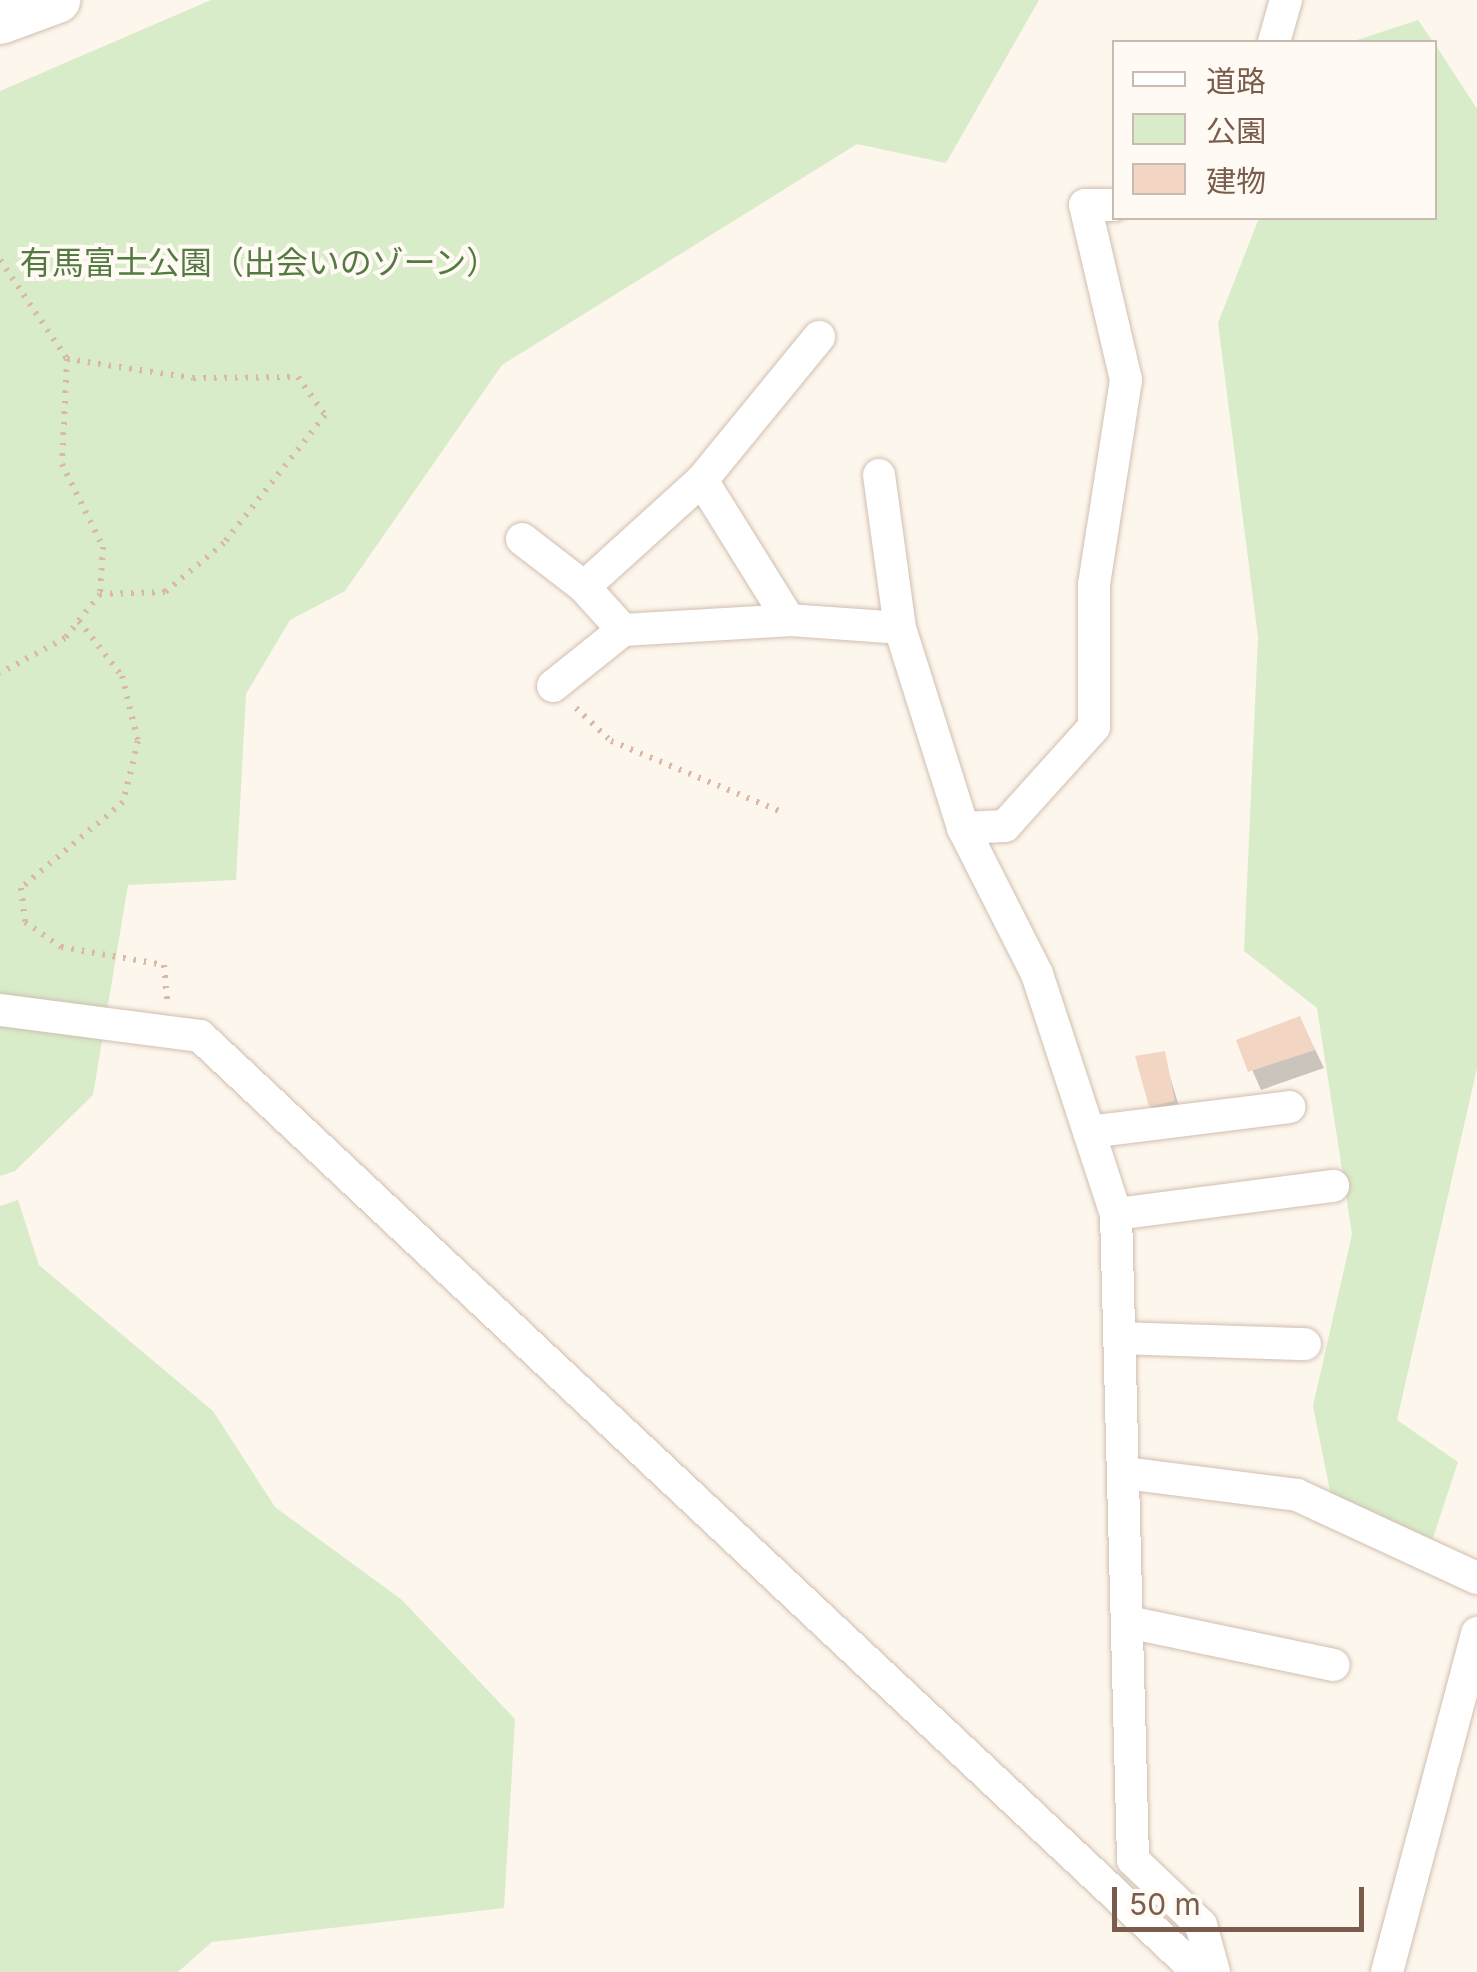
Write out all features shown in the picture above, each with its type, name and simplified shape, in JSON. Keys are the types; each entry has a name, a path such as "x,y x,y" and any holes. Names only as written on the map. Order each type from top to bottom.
{"main road":[{"path":"0,21 58,0"}],"street":[{"path":"1275,40 1286,0"},
{"path":"964,828 1005,826 1094,727 1094,584 1126,380 1085,205 1112,205"},
{"path":"584,586 702,480 819,337"},
{"path":"880,475 900,628 964,828 1036,974 1116,1214 1133,1860 1200,1926 1214,1972"},
{"path":"702,480 789,620"},
{"path":"522,539 584,586 622,630"},
{"path":"553,686 622,630 789,620 900,628"},
{"path":"0,1010 200,1036 1198,1972"},
{"path":"1089,1132 1289,1107"},
{"path":"1116,1214 1333,1186"},
{"path":"1120,1338 1305,1344"},
{"path":"1124,1473 1297,1495 1477,1578"},
{"path":"1128,1622 1334,1665"},
{"path":"1387,1972 1477,1633"}],"path":[{"path":"0,260 68,359 62,464 103,547 100,594 79,621 65,638 0,673"},
{"path":"68,359 193,378 298,377 325,415 224,542 165,592 100,594"},
{"path":"79,621 122,676 138,741 124,802 20,888 25,922 61,947 164,966 169,1033"},
{"path":"553,686 611,740 784,813"}],"green space":[{"name":"有馬富士公園（出会いのゾーン）","path":"211,0 1039,0 946,163 857,144 502,365 345,591 290,620 246,694 236,880 128,885 93,1095 15,1171 0,1176 0,91"},
{"path":"1418,20 1432,40 1357,40"},
{"path":"1437,47 1477,109 1477,1068 1397,1420 1458,1462 1430,1547 1332,1501 1313,1406 1352,1234 1317,1008 1244,951 1258,637 1218,323 1258,220 1437,220"},
{"path":"18,1200 39,1265 213,1411 275,1507 402,1600 515,1719 504,1908 212,1942 178,1972 0,1972 0,1206"}],"building":[{"path":"1300,1016 1315,1050 1248,1072 1236,1040"},
{"path":"1165,1051 1175,1101 1149,1107 1135,1056"}]}
